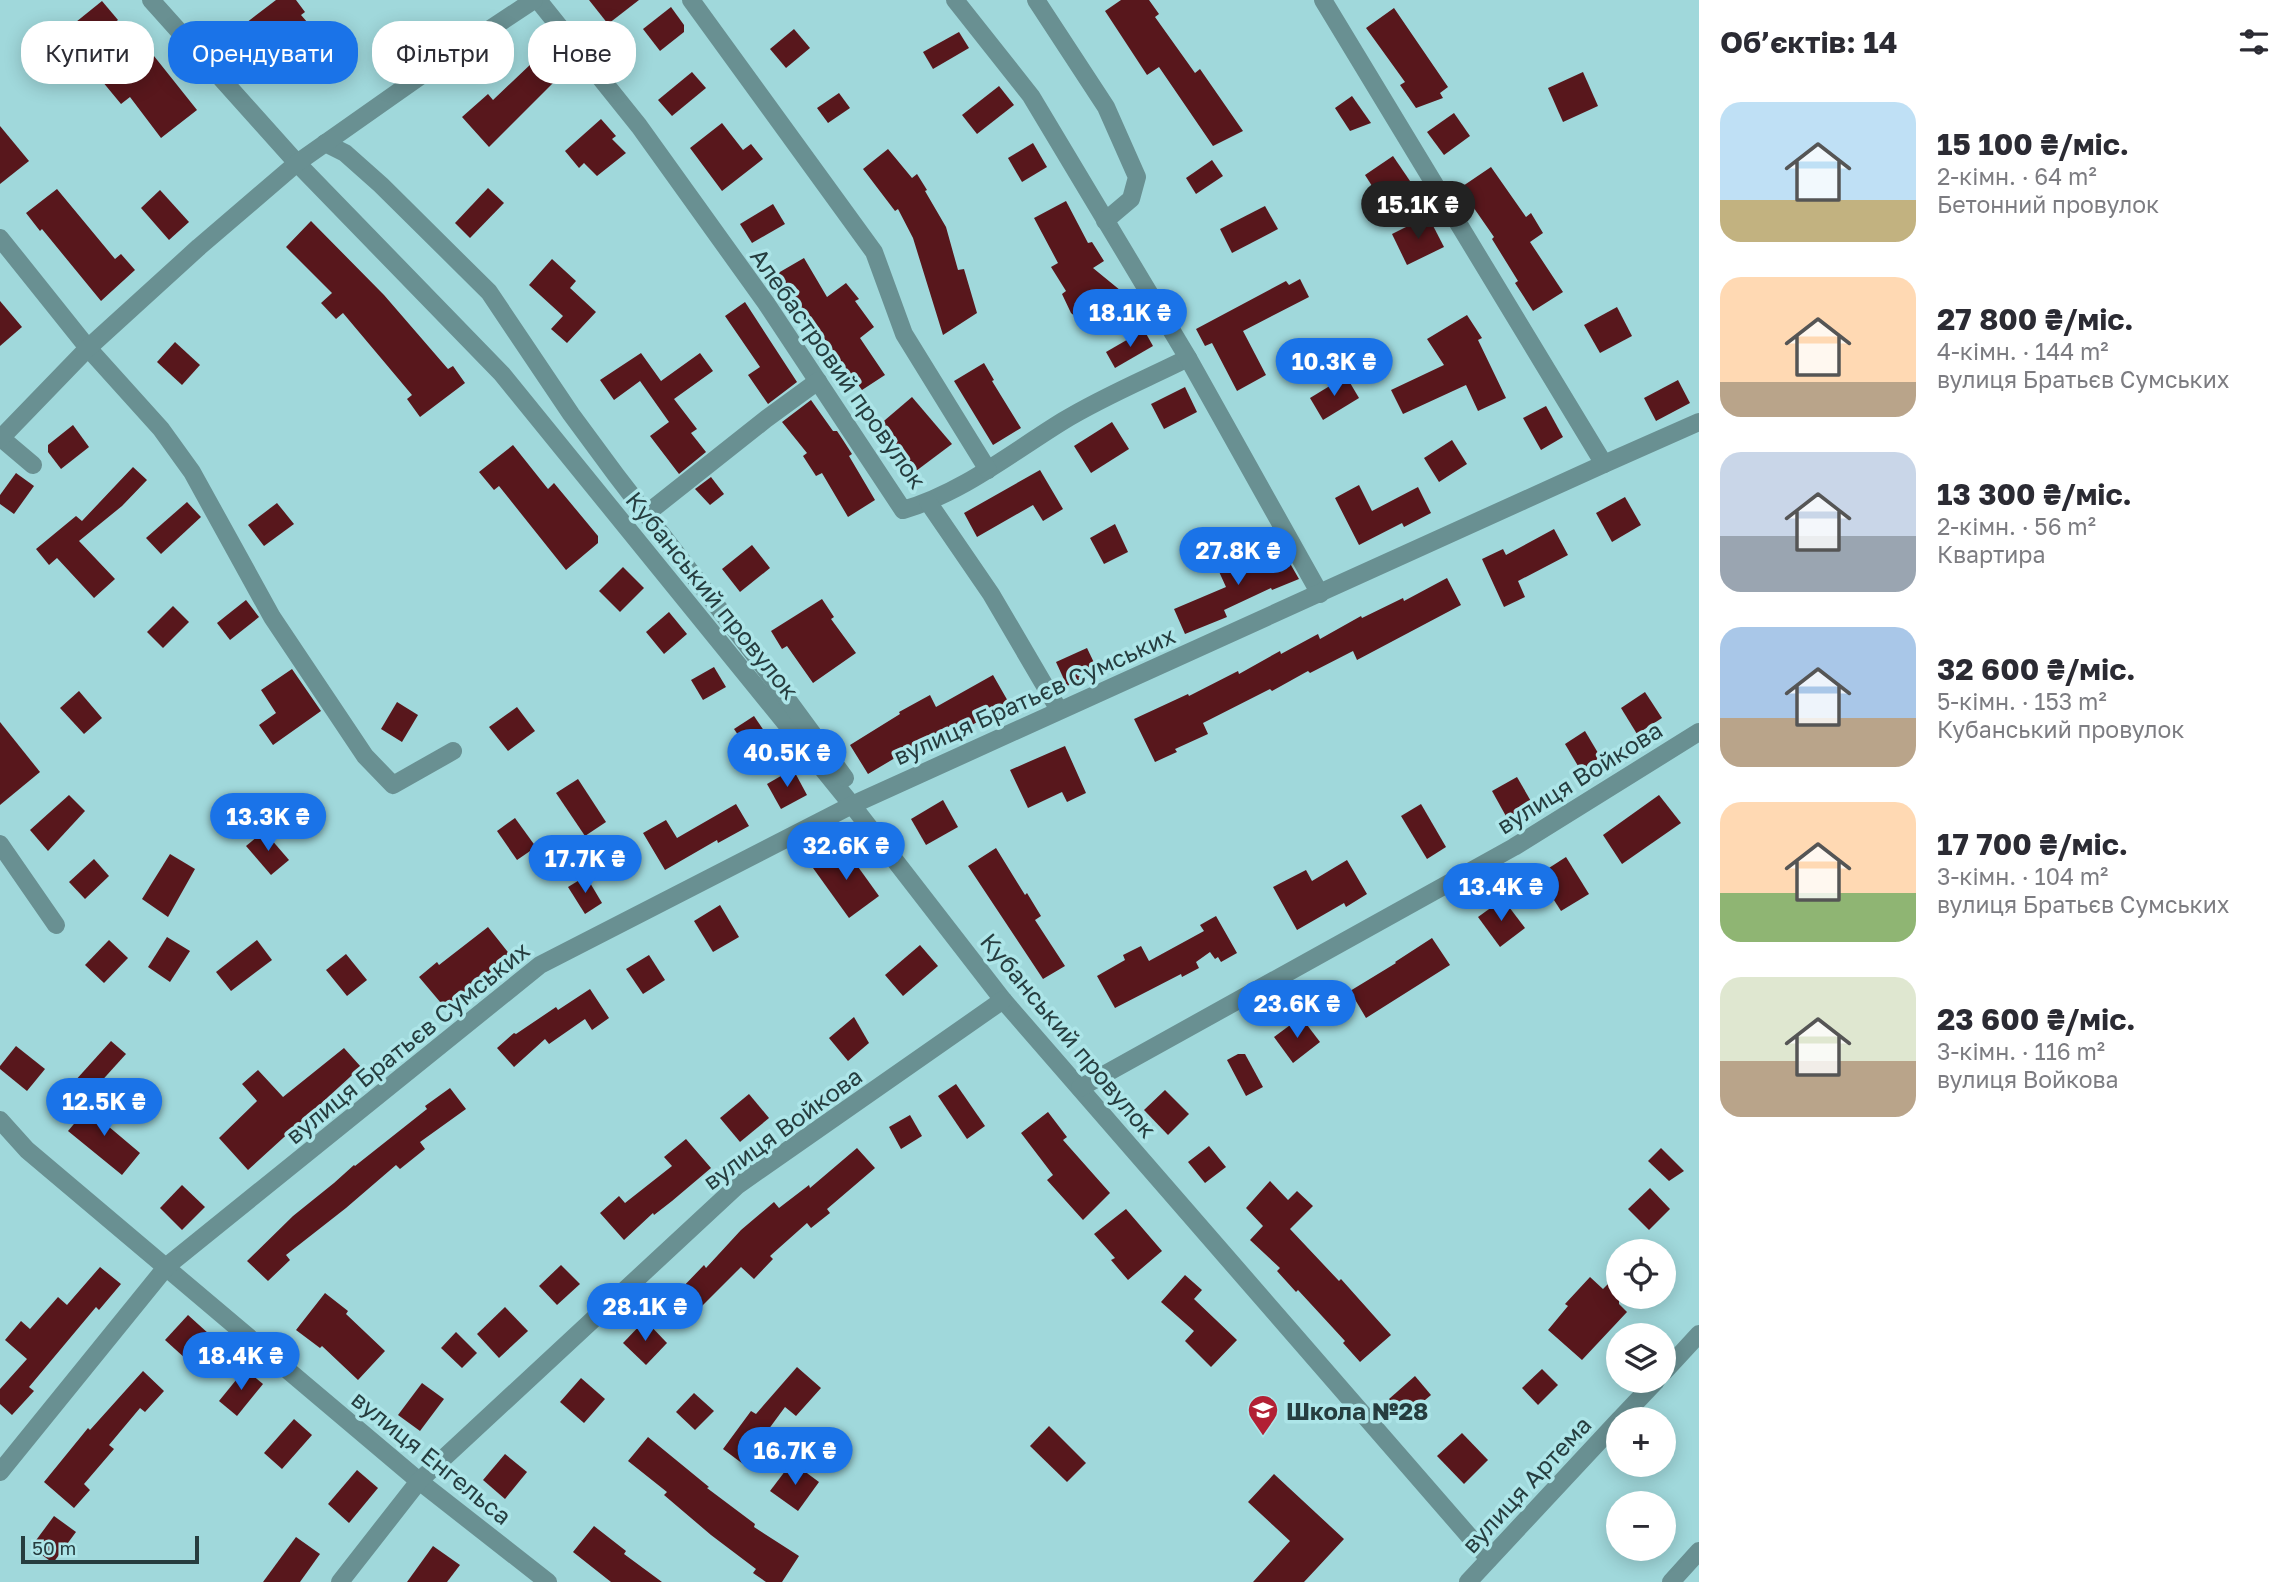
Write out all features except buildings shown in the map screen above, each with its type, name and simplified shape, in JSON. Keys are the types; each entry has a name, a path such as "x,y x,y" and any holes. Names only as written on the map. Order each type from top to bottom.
{"street":[{"name":"Кубанський провулок","path":"151,0 297,163 502,374 857,803 1003,1000 1489,1559"},
{"path":"33,465 0,439 88,348 297,163 442,61 536,0"},
{"name":"Алебастровий провулок","path":"536,0 639,126 766,303 903,510 928,502 988,470 1065,420 1188,358"},
{"path":"691,0 874,252 904,334 988,470"},
{"path":"955,0 1031,96 1188,358 1320,594"},
{"path":"1036,0 1106,107 1137,177 1131,199 1105,221"},
{"path":"1323,0 1604,464"},
{"path":"325,143 345,153 382,185 489,292 570,414 760,662 857,803"},
{"path":"0,238 88,348 161,429 192,472 272,617 365,756 393,785 453,751"},
{"path":"646,514 818,381"},
{"name":"вулиця Братьєв Сумських","path":"0,1472 167,1266 540,965 857,803 1699,422"},
{"path":"928,502 991,594 1059,710"},
{"name":"вулиця Войкова","path":"1080,1088 1514,847 1699,732"},
{"path":"0,844 56,925"},
{"name":"вулиця Войкова","path":"340,1582 419,1481 738,1185 1003,1000"},
{"name":"вулиця Енгельса","path":"0,1120 27,1150 419,1481 548,1582"},
{"path":"1676,1360 1699,1336"},
{"name":"вулиця Артема","path":"1631,1407 1645,1393"},
{"name":"вулиця Артема","path":"1468,1582 1606,1434"},
{"path":"1671,1582 1699,1551"}],"place":[{"name":"Школа №28","path":"1263,1437"}]}
